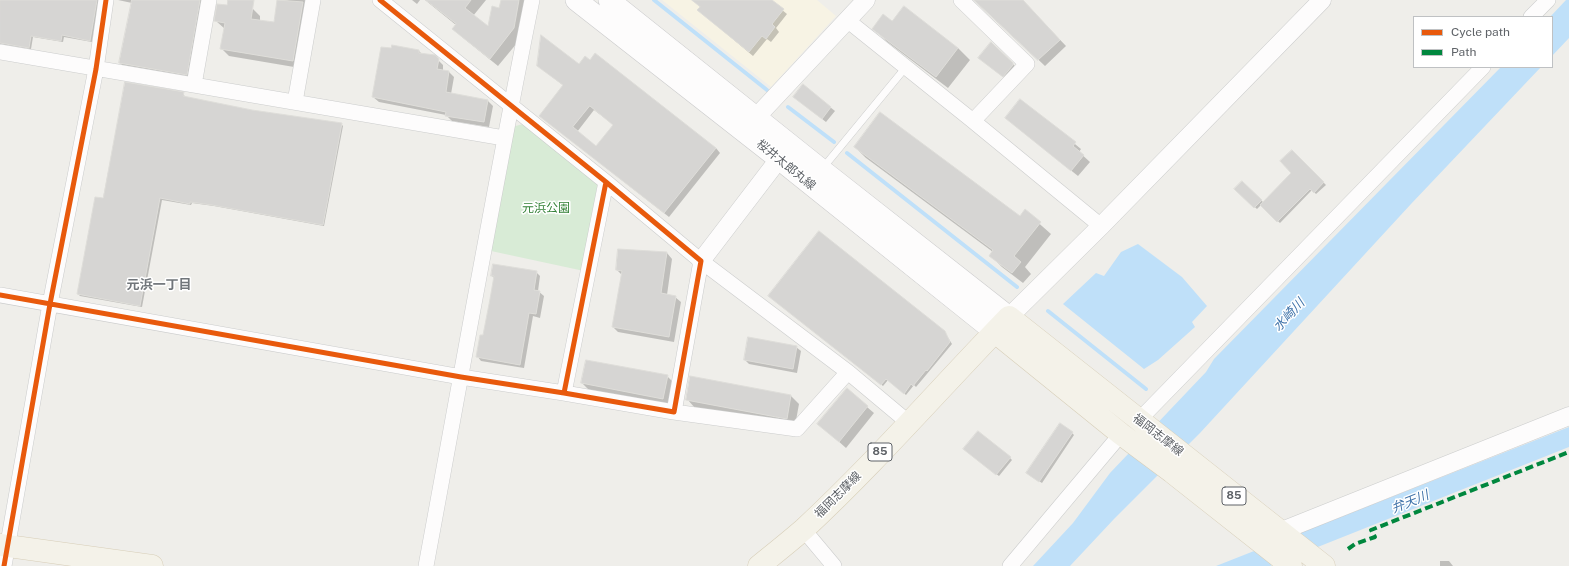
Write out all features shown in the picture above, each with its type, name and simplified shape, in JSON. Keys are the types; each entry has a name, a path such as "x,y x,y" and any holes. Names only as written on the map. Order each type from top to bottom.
{"main road":[{"name":"桜井太郎丸線","path":"576,0 750,124 822,170 1002,324"},
{"name":"桜井太郎丸線","path":"609,0 750,124 779,159 1002,324"},
{"name":"福岡志摩線","path":"1002,324 1142,422 1178,464 1260,540 1291,566"},
{"name":"福岡志摩線","path":"759,566 803,529 909,423 1002,324"},
{"name":"福岡志摩線","path":"1002,324 1126,437 1178,464 1281,533 1318,562"},
{"path":"4,553 152,566"}],"street":[{"path":"4,553 50,304 96,69 106,0"},
{"path":"194,86 209,0"},
{"path":"296,102 313,0"},
{"path":"380,0 511,104 701,261 848,372 909,423"},
{"path":"426,566 462,377 504,138 532,0"},
{"path":"750,124 866,0"},
{"path":"961,0 1027,64 973,121"},
{"path":"1002,324 1322,0"},
{"path":"1532,16 1548,0"},
{"path":"847,20 973,121 1100,226"},
{"path":"0,52 504,138"},
{"path":"1142,422 1482,68"},
{"path":"674,412 701,261 779,159"},
{"path":"564,393 606,182"},
{"path":"0,295 462,377 674,412 797,429 848,372"},
{"path":"1281,533 1569,416"},
{"path":"1010,566 1126,437"},
{"path":"803,529 834,566"}],"lane":[{"path":"822,170 906,67"}],"shaded area":[{"path":"662,0 817,0 836,16 771,87"}],"green space":[{"name":"元浜公園","path":"523,124 598,182 584,271 491,251 512,127"}],"water":[{"path":"1566,0 1569,0 1569,38 1553,55 1553,16 1551,16"},
{"name":"水崎川","path":"1500,68 1540,68 1411,204 1200,433 1114,519 1070,566 1033,566 1073,523 1110,473 1206,372 1214,359"},
{"path":"1138,244 1182,277 1207,306 1192,322 1195,327 1158,360 1144,369 1063,304 1096,273 1104,276 1121,252"},
{"name":"弁天川","path":"1569,427 1569,447 1270,566 1216,566"}],"building":[{"path":"0,0 97,0 90,41 62,35 61,41 31,36 29,48 0,43"},
{"path":"132,0 200,0 187,75 119,63"},
{"path":"228,0 254,0 251,19 274,22 277,0 303,2 293,61 220,49 225,23 214,21 217,4 227,5"},
{"path":"426,0 471,0 465,8 488,26 492,6 499,8 501,0 519,0 514,28 490,59 452,29 456,24"},
{"path":"692,0 772,0 784,9 772,24 775,27 766,39 762,36 749,52 697,10 700,7"},
{"path":"974,0 1023,0 1060,40 1038,60"},
{"path":"904,6 958,48 936,77 872,29 883,14 892,21"},
{"path":"541,35 579,64 585,56 590,60 595,53 716,148 664,213 539,116 563,85 537,66","holes":["590,106 613,125 596,146 573,127"]},
{"path":"991,42 1013,63 1003,77 978,58"},
{"path":"392,45 419,50 419,53 435,55 439,59 437,69 449,71 446,92 488,100 484,122 445,116 446,112 372,97 381,47 391,48"},
{"path":"125,82 184,92 183,96 252,110 342,123 323,225 212,205 190,202 190,204 160,198 140,306 77,294 95,197 103,198"},
{"path":"803,84 831,107 822,119 793,97"},
{"path":"1020,99 1076,142 1073,146 1084,155 1071,171 1005,118"},
{"path":"880,112 1020,216 1025,209 1041,222 1014,256 1021,262 1012,273 989,256 993,250 854,147"},
{"path":"1292,150 1324,182 1314,193 1310,189 1277,222 1260,205 1291,173 1280,161"},
{"path":"1242,181 1262,200 1254,208 1234,189"},
{"path":"819,231 945,331 950,342 927,371 926,370 913,386 911,384 904,394 886,379 881,385 768,296"},
{"path":"618,249 667,252 661,293 676,296 669,337 612,327 622,271 616,270"},
{"path":"493,264 537,271 534,290 540,291 536,314 529,313 520,365 476,357 480,335 483,335 490,299 494,276 491,276"},
{"path":"748,337 797,346 793,369 744,360"},
{"path":"586,360 668,375 663,399 581,383"},
{"path":"690,376 791,395 787,419 686,400"},
{"path":"847,388 868,406 839,442 817,424"},
{"path":"1060,423 1073,432 1039,482 1026,473"},
{"path":"978,431 1011,457 996,475 963,449"}],"waterway":[{"path":"654,0 767,90"},
{"path":"788,107 834,142"},
{"path":"847,153 1017,287"},
{"path":"1048,311 1146,389"}],"marked path":[{"path":"1348,549 1355,544 1375,537 1371,530 1569,452"}],"cycle path":[{"path":"4,566 50,304 96,69 106,0"},
{"path":"380,0 606,182 701,261 674,412 564,393 606,182"},
{"path":"0,295 461,377 564,393"}],"district":[{"name":"元浜一丁目","path":"159,285"}]}
